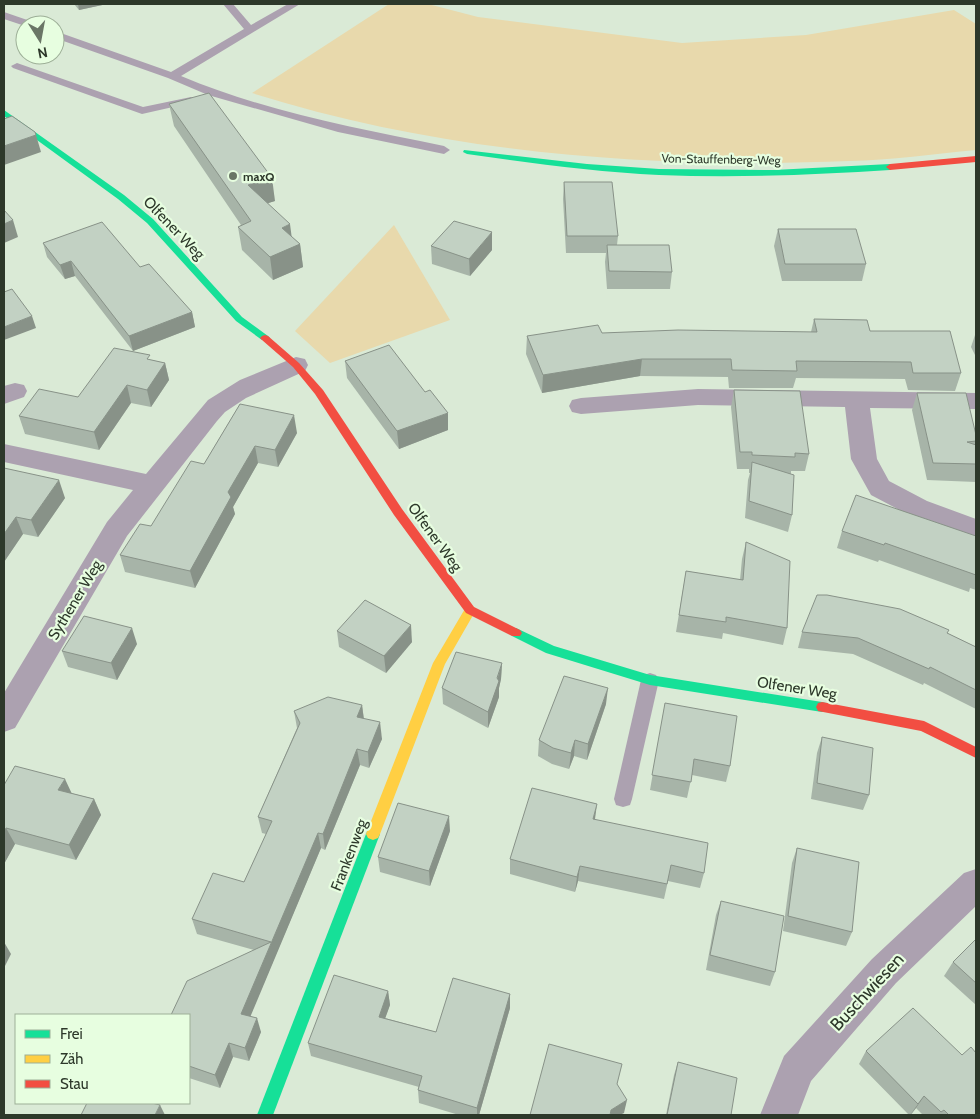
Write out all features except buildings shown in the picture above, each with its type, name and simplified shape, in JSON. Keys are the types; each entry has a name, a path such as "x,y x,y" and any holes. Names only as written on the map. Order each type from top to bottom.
{"street":[{"name":"Olfener Weg","path":"4,112 121,197 150,221 239,319 274,344 296,366 319,392 398,512 470,610 550,650 650,680 894,719 924,726 976,753"},
{"name":"Von-Stauffenberg-Weg","path":"466,152 562,164 658,172 779,173 902,167 976,159"},
{"name":"Sythener Weg","path":"4,719 118,529 216,406 228,397 296,366"},
{"path":"581,406 698,397 976,401"},
{"path":"857,400 864,459 880,488 918,508 976,529"},
{"path":"4,453 152,485"},
{"name":"Frankenweg","path":"265,1115 439,663 470,610"},
{"name":"Buschwiesen","path":"779,1115 797,1069 884,971 976,884"}],"lane":[{"path":"228,4 250,30"},
{"path":"172,76 295,4"},
{"path":"65,38 172,76 212,93 338,128 444,150"},
{"path":"17,66 142,111 202,98 212,93"},
{"path":"623,799 650,680"}],"shaded area":[{"path":"389,4 428,4 478,17 682,43 806,35 954,10 976,24 976,150 897,158 774,163 623,159 472,143 398,130 324,113 252,93"},
{"path":"394,225 450,320 330,363 295,331"}],"traffic: fast":[{"path":"4,112 121,197 150,221 239,319 265,338"},
{"path":"467,152 659,172 774,173 890,167"},
{"path":"516,633 550,650 650,680 822,707"},
{"path":"265,1115 373,834"}],"traffic: slow":[{"path":"373,834 439,663 470,610"}],"traffic: jam":[{"path":"890,167 976,159"},
{"path":"265,338 296,365 319,392 398,512 470,610 516,633"},
{"path":"822,707 924,726 976,753"}],"place":[{"name":"maxQ","path":"233,176"}]}
